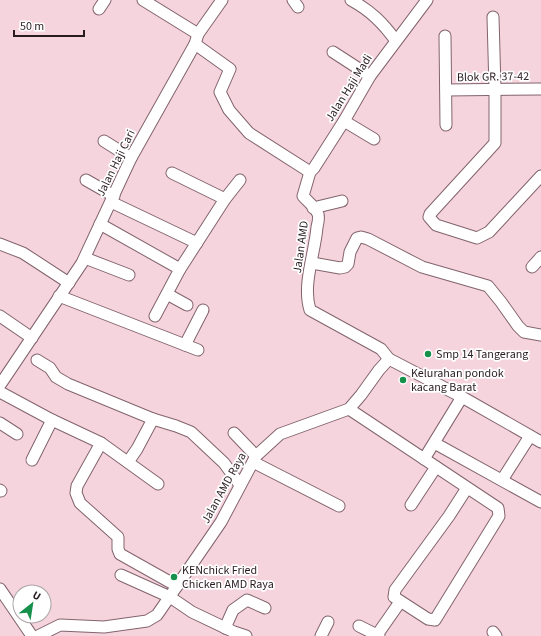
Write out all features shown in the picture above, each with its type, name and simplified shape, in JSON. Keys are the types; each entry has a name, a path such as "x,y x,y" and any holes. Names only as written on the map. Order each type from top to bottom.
{"street":[{"path":"143,0 197,39 230,69 220,92 229,110 249,133 310,172"},
{"name":"Jalan Haji Cari","path":"0,385 4,372 32,338 85,258 131,158 197,39 222,0"},
{"path":"351,0 367,9 396,41"},
{"name":"Jalan Haji Madi","path":"310,172 344,121 370,76 427,0"},
{"path":"493,17 495,143 430,214 429,218 436,225 477,238 489,232 541,176"},
{"path":"445,36 446,126"},
{"path":"334,52 370,76"},
{"name":"Blok GR. 37-42","path":"446,90 541,89"},
{"path":"344,121 374,139"},
{"path":"104,141 131,158"},
{"name":"Jalan AMD","path":"310,172 303,196 317,212 318,217 307,297 310,310 381,349 389,359"},
{"path":"172,173 225,199"},
{"path":"86,180 113,199 197,243"},
{"path":"155,316 180,269 225,199 240,180"},
{"path":"313,208 342,201"},
{"path":"100,224 180,269"},
{"path":"312,263 340,268 345,267 348,264 353,245 357,238 361,237 368,239 422,267 488,286 524,332 541,335"},
{"path":"0,244 22,253 69,283"},
{"path":"532,267 541,257"},
{"path":"85,258 129,275"},
{"path":"167,294 187,305"},
{"path":"59,296 198,350"},
{"path":"185,345 203,310"},
{"path":"0,316 32,338"},
{"path":"389,359 462,397 541,442"},
{"name":"Jalan AMD Raya","path":"38,636 60,626 102,632 148,621 157,614 221,522 254,459 280,434 349,409 361,396 379,370 389,359"},
{"path":"36,360 50,368 56,377 62,381 153,419 191,432 224,463 240,485"},
{"path":"0,392 52,420 101,443 158,484"},
{"path":"424,459 462,397"},
{"path":"349,409 498,508 499,516 435,620 428,619 394,597 395,590 449,516 467,488"},
{"path":"128,462 137,449 153,419"},
{"path":"32,460 52,420"},
{"path":"0,422 17,434"},
{"path":"234,433 254,459 339,506"},
{"path":"502,480 530,436"},
{"path":"101,443 78,486 76,493 80,503 118,537 118,549 120,554 177,586"},
{"path":"438,445 541,502"},
{"path":"411,505 436,467"},
{"path":"121,575 170,597 192,612 228,631 246,636"},
{"path":"0,589 32,636"},
{"path":"228,631 233,610 246,600 265,608"},
{"path":"360,626 378,636 400,602"},
{"path":"321,636 328,622"}],"place":[{"name":"Smp 14 Tangerang","path":"428,354"},
{"name":"Kelurahan pondok kacang Barat","path":"403,380"},
{"name":"KENchick Fried Chicken AMD Raya","path":"174,577"}]}
